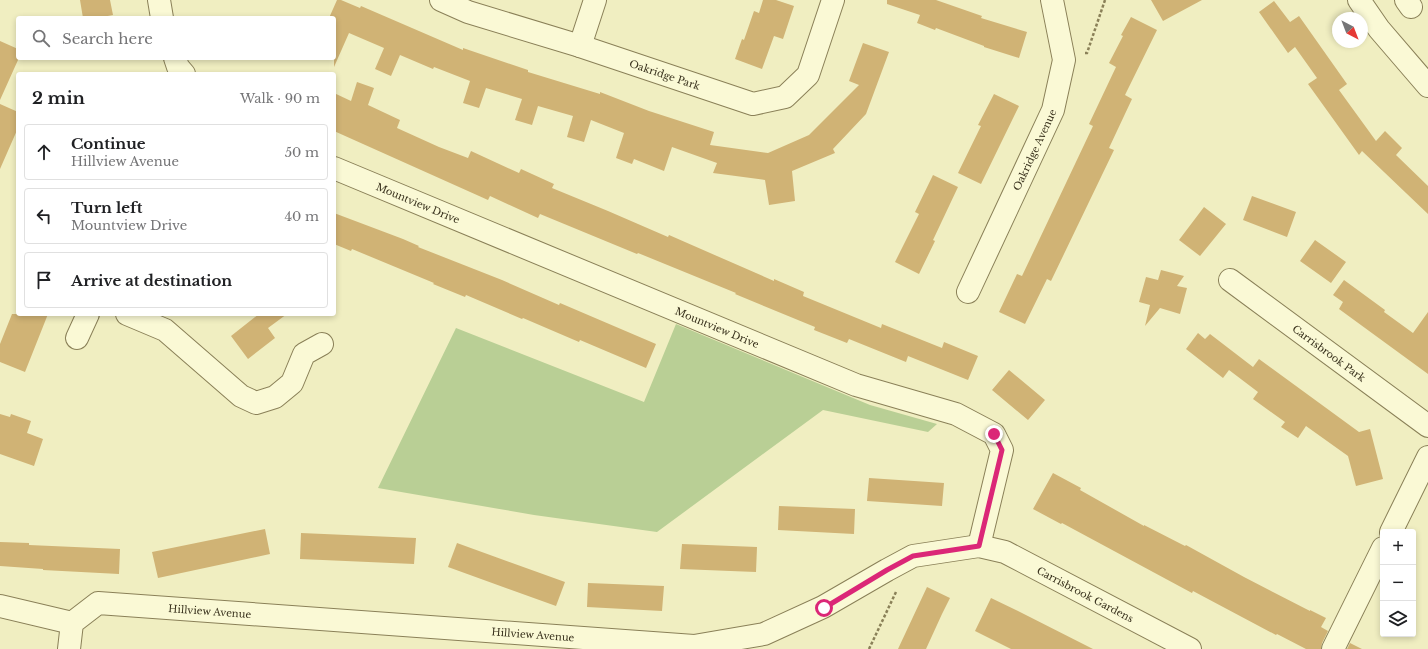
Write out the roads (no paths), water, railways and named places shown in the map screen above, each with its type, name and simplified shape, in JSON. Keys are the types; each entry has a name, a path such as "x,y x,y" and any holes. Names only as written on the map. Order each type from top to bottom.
{"street":[{"path":"159,0 162,16"},
{"name":"Oakridge Park","path":"440,0 468,12 580,46 753,104 785,97 808,75 833,0"},
{"path":"580,46 595,0"},
{"name":"Oakridge Avenue","path":"968,292 1053,110 1064,60 1052,0"},
{"path":"1359,0 1379,28 1428,86"},
{"path":"176,60 178,67 182,72"},
{"name":"Mountview Drive","path":"336,169 856,385 956,414 994,434 1002,450 979,546"},
{"name":"Carrisbrook Park","path":"1230,280 1428,426"},
{"path":"77,338 87,316"},
{"path":"132,316 165,330 241,396 256,403 275,397 292,383 304,354 322,344"},
{"path":"1392,529 1428,457"},
{"name":"Hillview Avenue","path":"72,623 98,603 694,646 764,634 824,608 913,556 979,546"},
{"name":"Carrisbrook Gardens","path":"979,546 1005,552 1190,649"},
{"path":"1333,649 1380,554"},
{"path":"0,606 72,623 69,649"}]}
